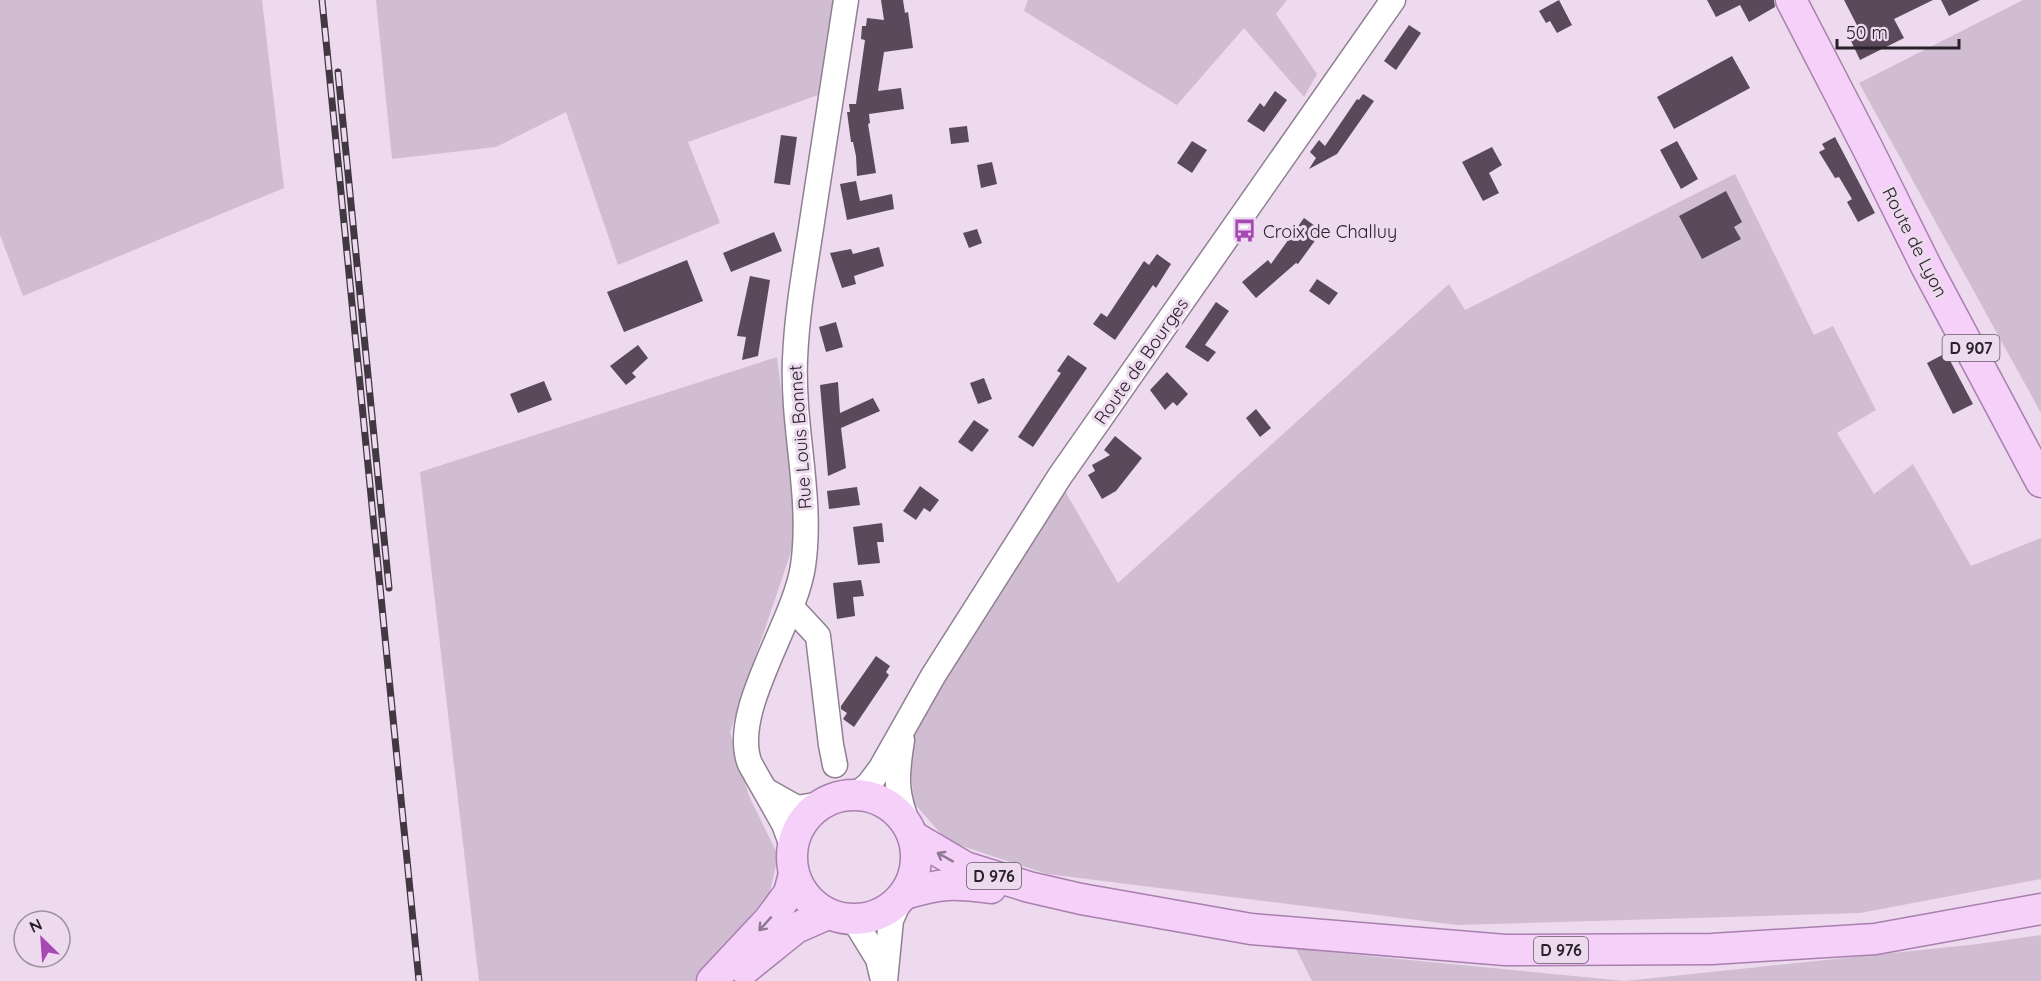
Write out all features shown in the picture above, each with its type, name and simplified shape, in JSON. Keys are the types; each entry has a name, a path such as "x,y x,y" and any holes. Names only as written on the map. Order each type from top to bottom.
{"main road":[{"name":"Route de Lyon","path":"1791,0 1928,268 2032,443"},
{"name":"Route de Lyon","path":"1809,0 2032,443 2041,483"},
{"path":"712,981 769,920 789,893 793,860 803,820 821,804 842,796 857,794 881,800 899,813 912,833 917,861 912,881 903,897 883,913 868,918 841,917 796,928 731,981"},
{"name":"D 976","path":"912,833 965,867 1029,887 1081,899"},
{"path":"793,860 800,888 807,899 841,917"},
{"name":"D 976","path":"903,897 931,886 955,883 1081,899 1251,929 1505,950 1712,949 1875,939 2041,909"}],"street":[{"name":"Rue Louis Bonnet","path":"793,860 784,824 746,756 749,714 792,608 803,569 806,538 793,392 796,326 846,0"},
{"name":"Route de Bourges","path":"857,794 875,776 933,676 1060,476 1393,0"},
{"path":"792,608 818,636 835,765"},
{"name":"Route de Bourges","path":"903,731 897,787 901,806 912,833"},
{"path":"765,790 797,807 821,804"},
{"path":"884,981 891,920 903,897"},
{"path":"841,917 878,959 884,981"}],"shaded area":[{"path":"0,0 262,0 284,188 23,296 0,235"},
{"path":"376,0 833,0 818,95 688,142 720,223 618,265 566,112 496,147 392,159"},
{"path":"1028,0 1287,0 1276,14 1317,74 1304,97 1244,28 1177,105 1024,11"},
{"path":"2023,0 2041,0 2041,413 1859,83"},
{"path":"1735,174 1814,335 1833,326 1876,410 1837,433 1874,494 1913,464 1971,566 2041,538 2041,879 1860,913 1457,925 1047,874 947,841 914,803 907,737 1065,491 1118,583 1449,284 1465,310"},
{"path":"777,357 798,531 730,732 749,796 778,855 770,892 697,981 479,981 420,472"},
{"path":"2041,935 2041,981 1625,981 1978,944"},
{"path":"1296,949 1625,981 1312,981"}],"building":[{"path":"881,0 903,0 905,13 908,12 913,48 884,52 878,91 901,88 904,109 869,114 870,123 868,124 876,173 857,176 856,156 853,142 851,142 847,112 850,112 849,104 856,104 865,40 861,39 862,26 866,26 867,18 884,20"},
{"path":"1559,0 1572,25 1557,33 1550,21 1546,23 1539,11"},
{"path":"1707,0 1774,0 1775,7 1749,22 1740,5 1716,17"},
{"path":"1844,0 1933,0 1894,19 1904,38 1860,60 1851,41 1862,35"},
{"path":"1941,0 1980,0 1949,16"},
{"path":"1409,25 1421,33 1396,70 1384,61"},
{"path":"1732,56 1750,88 1674,129 1657,97"},
{"path":"1275,91 1287,100 1264,132 1247,121 1260,103 1264,107"},
{"path":"1363,94 1374,101 1337,154 1309,169 1316,158 1310,152 1319,140 1325,146 1357,99 1359,100"},
{"path":"967,126 969,142 951,144 949,128"},
{"path":"781,135 797,137 790,185 774,183"},
{"path":"1835,137 1875,213 1858,222 1847,202 1852,199 1839,177 1835,178 1819,152 1825,149 1822,144"},
{"path":"1192,141 1207,150 1192,173 1177,163"},
{"path":"1677,141 1698,179 1681,189 1660,150"},
{"path":"1492,147 1502,165 1489,173 1499,193 1483,201 1462,162"},
{"path":"992,162 997,184 981,188 977,165"},
{"path":"856,181 860,201 892,194 894,209 847,220 840,184"},
{"path":"1726,191 1742,222 1734,227 1741,239 1702,259 1679,216"},
{"path":"1304,218 1322,231 1298,264 1296,263 1256,298 1242,282 1268,260 1271,264"},
{"path":"977,229 982,243 969,248 963,233"},
{"path":"774,232 782,251 731,272 723,253"},
{"path":"879,247 884,266 854,276 856,284 842,288 830,253 851,249 853,254"},
{"path":"1157,254 1171,264 1156,288 1153,285 1115,340 1093,324 1101,313 1107,317 1144,261 1149,265"},
{"path":"687,260 703,301 624,332 607,292"},
{"path":"750,276 770,280 758,356 742,360 746,337 737,336"},
{"path":"1317,279 1338,293 1329,305 1309,291"},
{"path":"1216,302 1229,311 1205,345 1216,352 1208,362 1185,347"},
{"path":"836,322 843,347 826,352 819,327"},
{"path":"638,345 648,358 632,373 636,377 626,385 610,366"},
{"path":"1946,353 1973,404 1953,414 1927,363"},
{"path":"1068,355 1087,368 1033,447 1018,437 1061,373 1057,371"},
{"path":"1167,372 1188,394 1177,406 1173,402 1165,410 1150,390"},
{"path":"984,378 992,399 978,404 970,383"},
{"path":"544,381 552,400 518,413 510,394"},
{"path":"838,382 840,413 873,398 880,411 841,428 846,468 828,476 820,385"},
{"path":"1256,409 1271,428 1260,437 1246,418"},
{"path":"974,420 989,430 972,452 958,442"},
{"path":"1115,436 1142,458 1116,491 1102,499 1088,475 1095,471 1092,465 1110,455 1104,450"},
{"path":"920,486 939,500 930,512 924,508 916,520 903,511"},
{"path":"857,487 860,505 829,509 827,491"},
{"path":"882,523 884,542 877,542 880,563 858,565 853,527"},
{"path":"861,580 864,596 853,597 855,616 837,619 833,583"},
{"path":"876,656 890,666 886,672 889,675 854,727 843,719 847,713 841,709 841,706"}],"railway":[{"path":"322,0 419,981"},
{"path":"338,72 389,588"}],"place":[{"name":"Croix de Challuy","path":"1245,231"}]}
